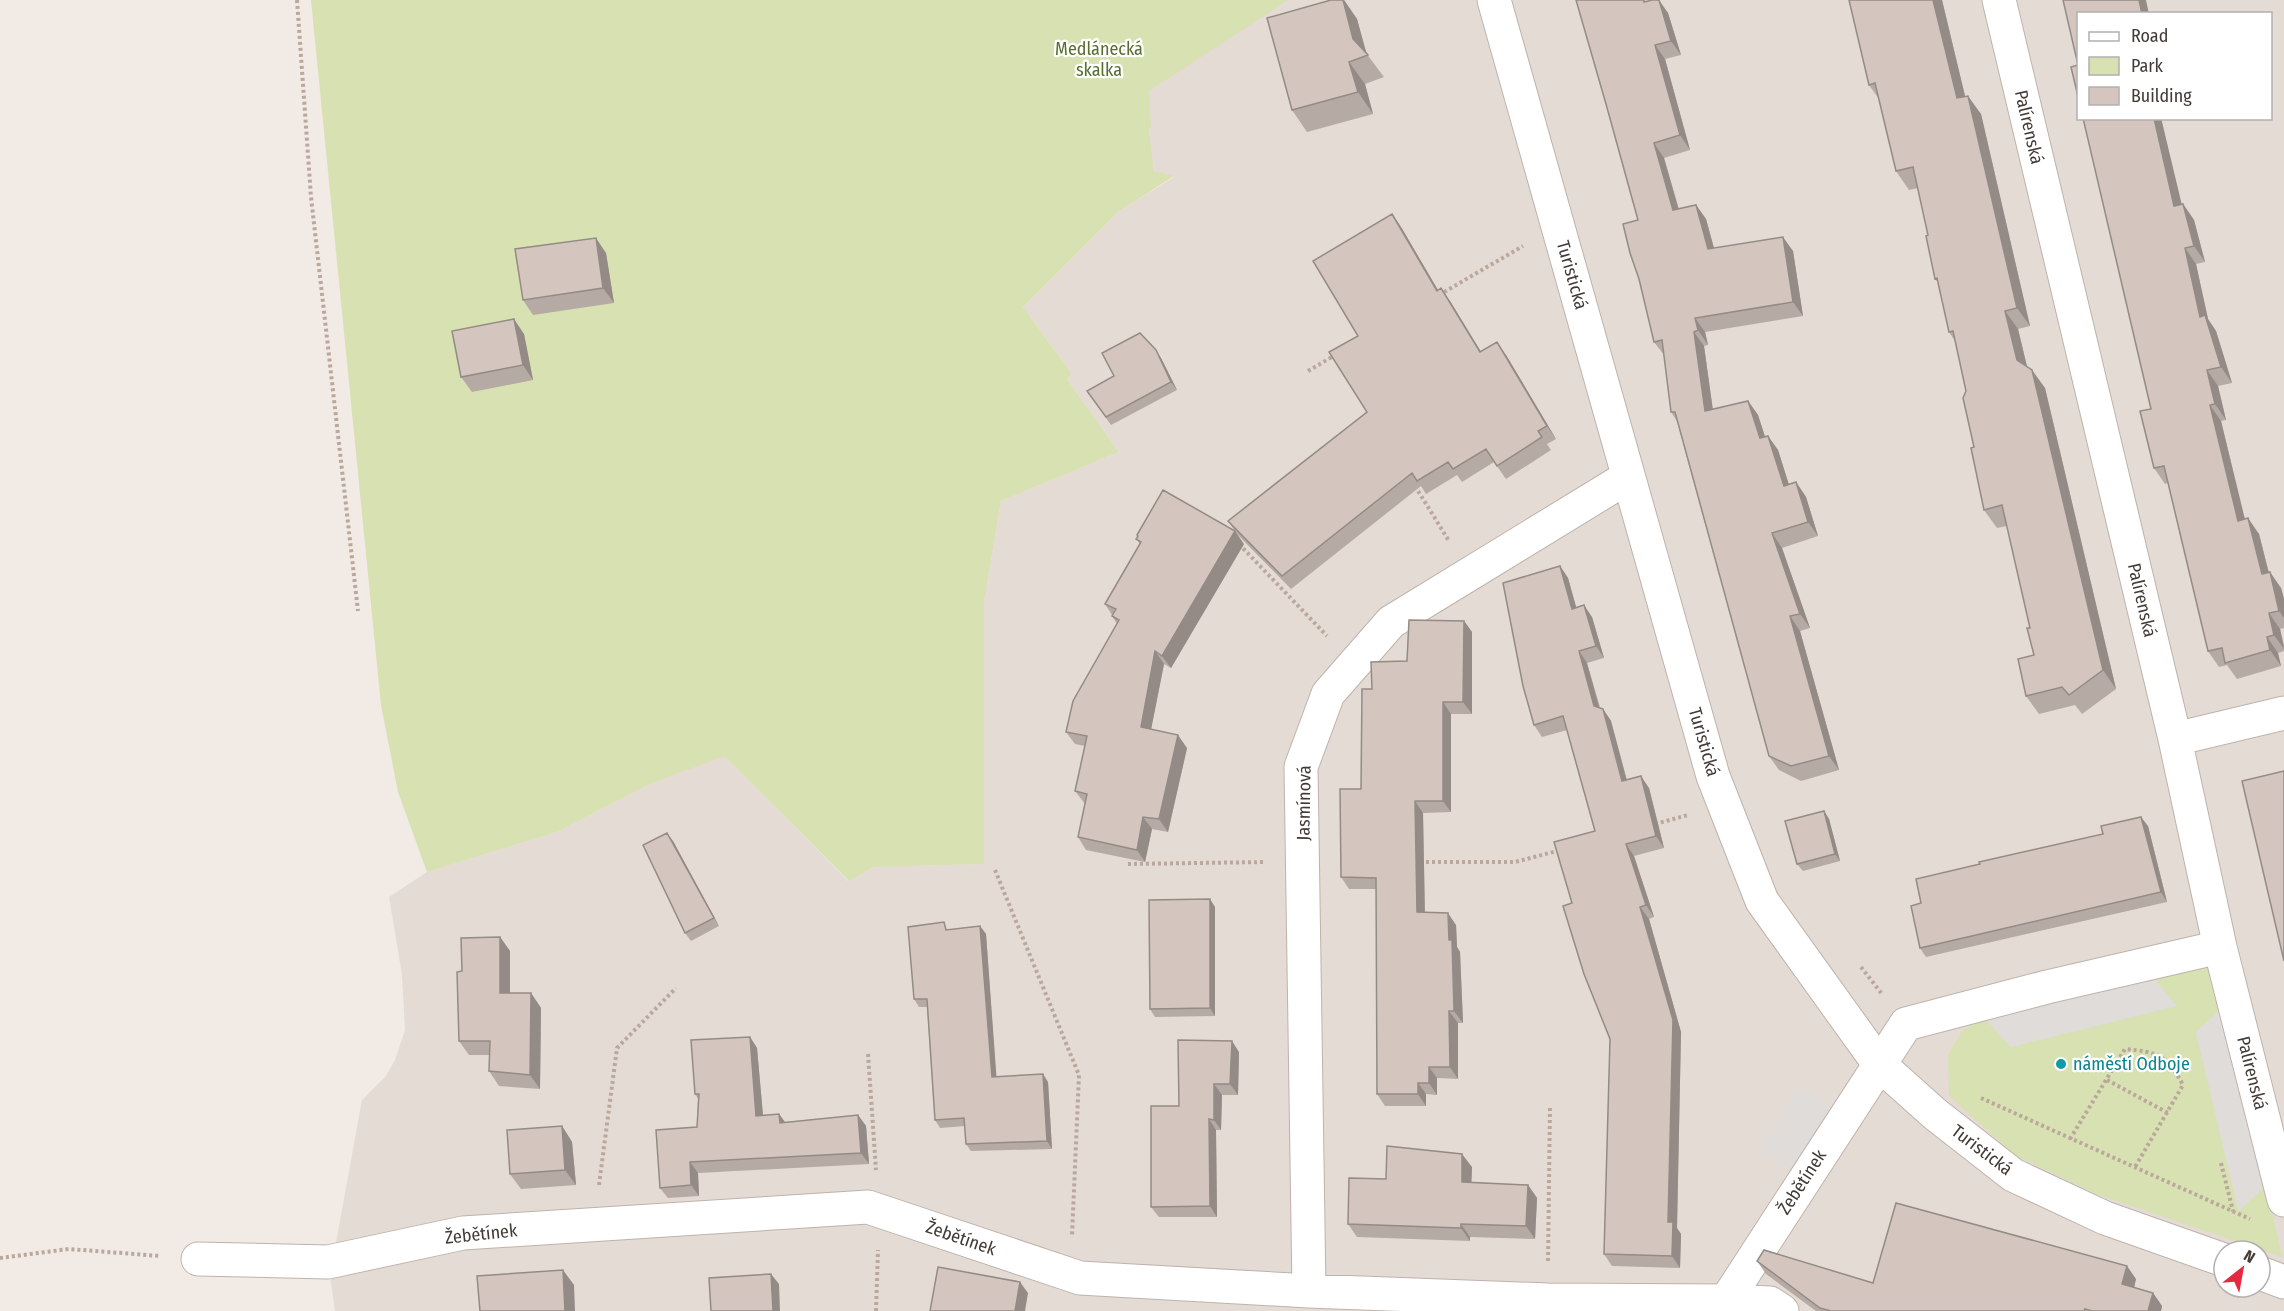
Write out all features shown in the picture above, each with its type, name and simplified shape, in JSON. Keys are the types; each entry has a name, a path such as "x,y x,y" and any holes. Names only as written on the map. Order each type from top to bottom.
{"street":[{"name":"Turistická","path":"1494,0 1713,776 1762,900 1879,1064 1935,1114 2013,1175 2105,1218 2212,1256"},
{"name":"Palírenská","path":"1999,0 2175,739 2220,947 2284,1200"},
{"name":"Jasmínová","path":"1309,1291 1301,767 1328,694 1391,622 1628,477"},
{"path":"2175,739 2284,713"},
{"path":"1879,1064 1906,1024 2047,987 2220,947"},
{"name":"Žebětínek","path":"1726,1300 1879,1064"},
{"name":"Žebětínek","path":"198,1259 328,1262 463,1233 868,1207 1080,1278 1309,1291 1548,1300 1726,1300 1770,1303 1782,1311"}],"path":[{"path":"297,0 311,197 358,611"},
{"path":"1438,296 1558,226"},
{"path":"1308,371 1338,354"},
{"path":"1413,483 1469,575"},
{"path":"1239,543 1354,664"},
{"path":"1647,826 1724,805"},
{"path":"1409,862 1515,862 1570,847"},
{"path":"1128,864 1303,862"},
{"path":"995,870 1079,1075 1071,1276"},
{"path":"1857,962 1906,1024"},
{"path":"593,1224 617,1048 676,988"},
{"path":"2070,1139 2125,1049 2151,1051 2172,1065 2183,1085 2135,1167"},
{"path":"2107,1080 2168,1113"},
{"path":"1978,1097 2254,1221"},
{"path":"1548,1300 1550,1106"},
{"path":"2221,1163 2233,1211"},
{"path":"0,1258 69,1249 198,1259"}],"shaded area":[{"path":"1282,0 2284,0 2284,1311 335,1311 330,1276 362,1100 386,1076 395,1060 405,1030 402,975 389,897 427,872 557,832 652,783 725,755 848,881 873,867 983,864 984,602 1001,501 1119,452 1067,379 1072,374 1023,307 1118,212 1174,177 1154,171 1144,88"},
{"path":"2153,977 2177,1006 2011,1047 1984,1018"},
{"path":"2224,1006 2266,1186 2239,1211 2196,1032"},
{"path":"1800,1088 1833,1108 1792,1173 1759,1152"}],"green space":[{"name":"Medlánecká skalka","path":"311,0 1288,0 1149,91 1151,128 1149,129 1154,171 1174,176 1118,212 1023,307 1072,374 1067,379 1119,452 1001,501 984,602 984,864 873,867 849,881 725,756 652,783 557,832 427,872 398,792 381,705"},
{"name":"náměstí Odboje","path":"2215,967 2224,1006 2196,1033 2238,1210 2266,1186 2282,1257 2272,1254 2272,1239 2229,1239 2096,1194 2015,1155 1949,1096 1948,1055 1962,1031 1984,1018 2176,1006 2153,977"}],"building":[{"path":"1331,0 1343,0 1353,39 1368,55 1349,62 1358,92 1292,110 1267,18"},
{"path":"1576,0 1644,0 1644,2 1659,0 1671,41 1655,45 1680,135 1654,143 1673,210 1696,205 1708,249 1783,237 1793,302 1695,318 1698,330 1694,332 1705,411 1748,401 1760,438 1768,436 1784,486 1796,482 1808,522 1772,533 1800,614 1790,616 1829,756 1791,766 1769,756 1675,412 1671,412 1662,340 1654,342 1639,279 1630,253 1623,224 1638,220"},
{"path":"1849,0 1933,0 1957,98 1968,96 2017,308 2005,311 2017,360 2032,370 2103,670 2069,695 2062,687 2026,696 2018,659 2034,655 2002,505 1984,510 1963,398 1966,391 1953,331 1949,332 1937,278 1935,279 1913,167 1896,171 1875,83 1869,85"},
{"path":"2063,0 2139,0 2142,12 2077,12 2077,61"},
{"path":"2077,65 2077,92 2071,67"},
{"path":"2083,120 2154,120 2174,206 2183,204 2194,246 2185,248 2200,317 2205,315 2221,367 2207,370 2215,404 2210,405 2238,521 2248,518 2262,574 2270,572 2279,611 2269,613 2274,635 2267,637 2270,650 2225,663 2222,648 2208,651 2164,466 2154,468 2140,411 2151,409"},
{"path":"1392,214 1437,291 1441,288 1480,352 1497,342 1547,426 1538,431 1542,437 1497,466 1486,449 1453,469 1448,462 1417,481 1412,473 1282,576 1228,521 1367,412 1329,352 1358,336 1313,261"},
{"path":"596,238 603,288 523,300 515,249"},
{"path":"514,319 523,365 461,377 452,331"},
{"path":"1140,333 1156,350 1171,382 1106,417 1087,391 1114,376 1102,353"},
{"path":"1163,490 1235,531 1162,656 1155,651 1141,727 1178,735 1159,819 1143,817 1137,850 1078,837 1087,794 1075,791 1087,736 1066,732 1073,701 1119,620 1112,616 1116,609 1105,604 1141,542 1136,539 1137,535"},
{"path":"1560,566 1572,609 1584,605 1596,646 1579,651 1594,706 1603,709 1622,781 1641,776 1656,836 1626,844 1646,905 1640,907 1673,1020 1668,1222 1673,1222 1672,1256 1604,1254 1610,1039 1584,974 1563,906 1572,903 1554,842 1595,831 1563,716 1534,725 1523,686 1503,583"},
{"path":"1409,620 1464,621 1463,702 1443,702 1443,801 1415,801 1417,912 1448,913 1449,940 1452,940 1454,1011 1449,1011 1450,1067 1429,1067 1429,1083 1418,1083 1418,1094 1377,1094 1376,878 1341,877 1340,789 1361,789 1362,689 1372,689 1371,662 1407,661"},
{"path":"2284,771 2284,961 2242,781"},
{"path":"1824,811 1835,854 1797,864 1785,821"},
{"path":"2141,817 2161,892 1920,948 1911,906 1921,903 1916,879 2103,834 2101,826"},
{"path":"667,833 714,918 685,933 643,845"},
{"path":"1210,899 1210,1008 1150,1009 1149,900"},
{"path":"944,922 946,930 980,926 992,1077 1043,1074 1047,1141 966,1144 964,1118 935,1120 927,999 914,999 908,927"},
{"path":"500,937 500,993 531,993 530,1075 489,1071 490,1041 459,1041 457,972 462,971 461,938"},
{"path":"750,1037 756,1116 779,1114 780,1123 858,1115 861,1153 690,1162 691,1185 660,1188 656,1130 697,1127 699,1094 695,1094 691,1040"},
{"path":"1178,1040 1232,1041 1230,1084 1214,1084 1214,1120 1209,1119 1210,1206 1151,1207 1151,1106 1179,1106"},
{"path":"562,1126 565,1170 510,1174 507,1130"},
{"path":"1387,1146 1462,1154 1462,1182 1528,1185 1526,1226 1461,1224 1461,1228 1348,1224 1349,1178 1386,1179"},
{"path":"1896,1203 2127,1266 2122,1284 2153,1293 2148,1311 2085,1309 2084,1311 1831,1311 1820,1308 1757,1261 1764,1250 1873,1283"},
{"path":"938,1267 1020,1282 1015,1311 930,1311"},
{"path":"563,1270 565,1311 480,1311 477,1276"},
{"path":"771,1274 773,1311 711,1311 709,1278"}],"place":[{"name":"náměstí Odboje","path":"2061,1064"}]}
